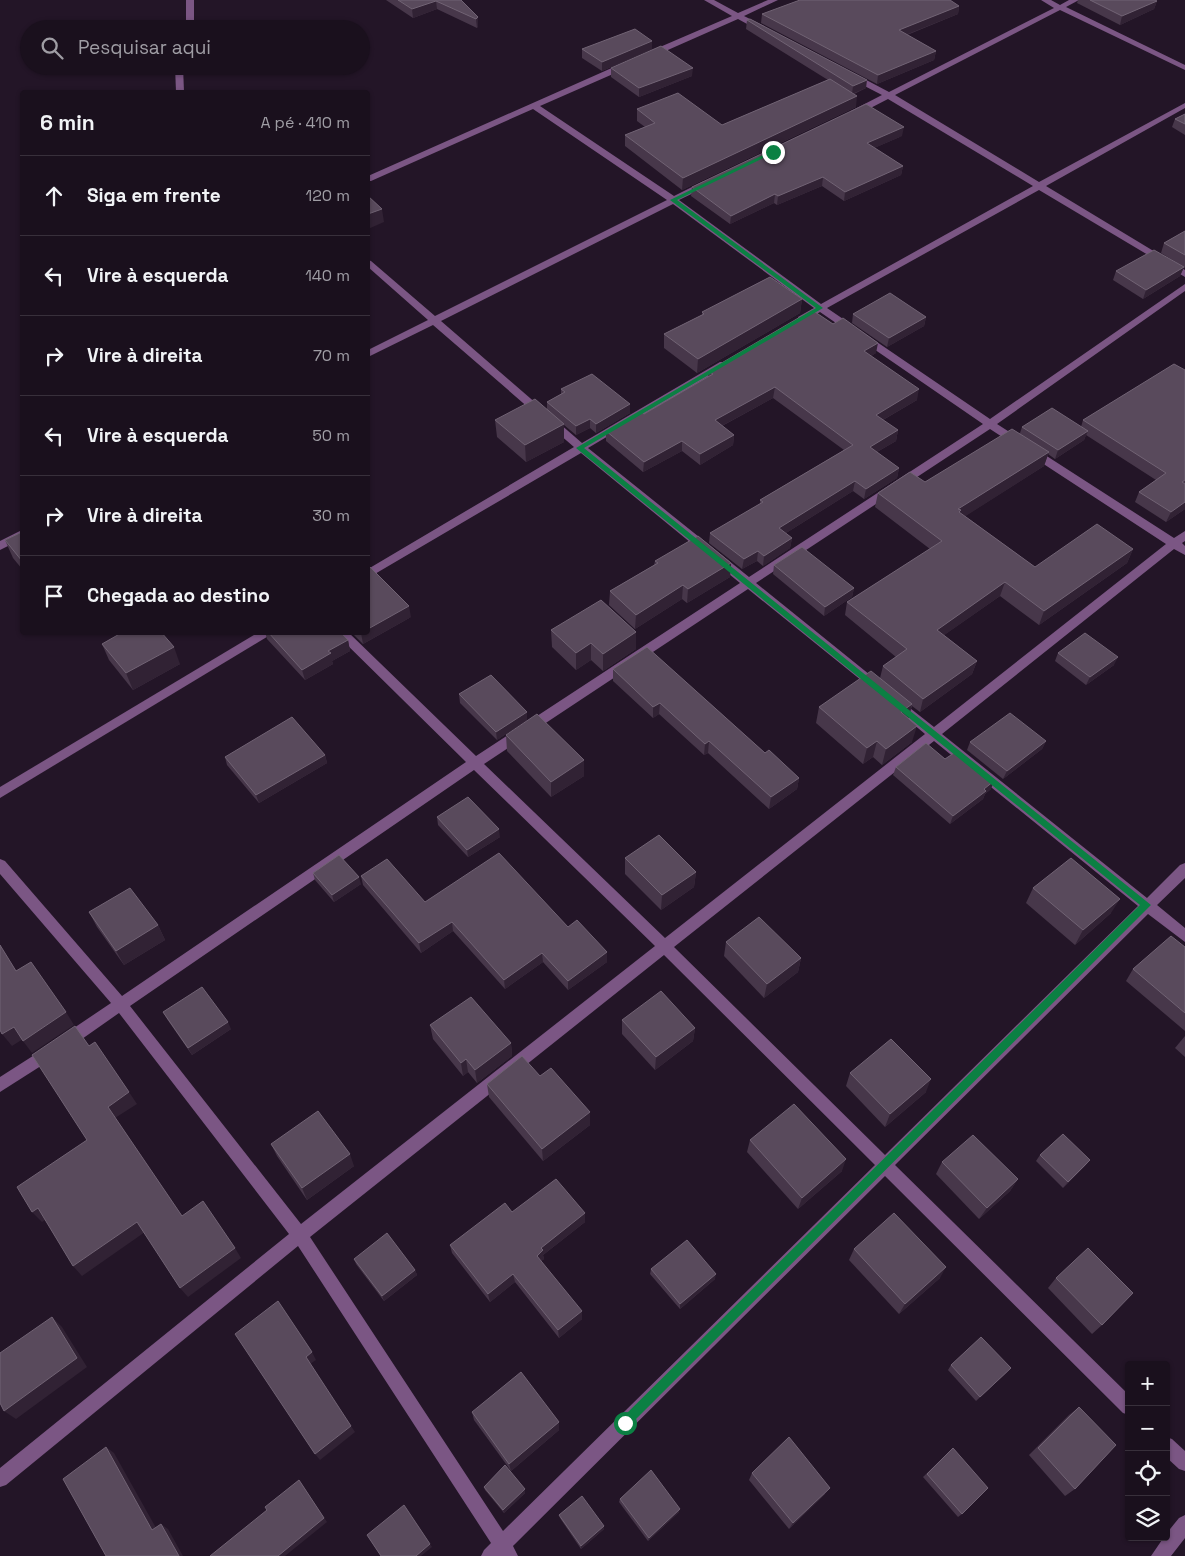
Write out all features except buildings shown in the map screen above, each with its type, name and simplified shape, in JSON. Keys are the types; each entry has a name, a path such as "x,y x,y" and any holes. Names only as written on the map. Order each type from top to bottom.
{"street":[{"path":"190,0 190,20"},
{"path":"708,0 771,34"},
{"path":"640,59 774,0"},
{"path":"1045,0 1185,68"},
{"path":"847,117 1062,8 1074,0"},
{"path":"370,178 631,62"},
{"path":"848,74 890,96 1185,274"},
{"path":"179,75 180,90"},
{"path":"0,1479 300,1235 933,733 1181,543 990,424 820,308 673,200 533,105"},
{"path":"794,323 1185,105"},
{"path":"370,353 716,179"},
{"path":"370,265 432,321 580,448 1185,936"},
{"path":"0,1085 475,763 990,424 1185,287"},
{"path":"370,573 734,358"},
{"path":"0,546 20,535"},
{"path":"0,793 264,635"},
{"path":"343,635 886,1164 1128,1406"},
{"path":"0,865 121,1004 300,1235 500,1552 886,1164 1146,905 1185,869"},
{"path":"1170,1448 1185,1463"},
{"path":"1160,1556 1185,1524"}],"route":[{"path":"625,1423 1146,905 580,448 820,308 673,200 773,152"}]}
